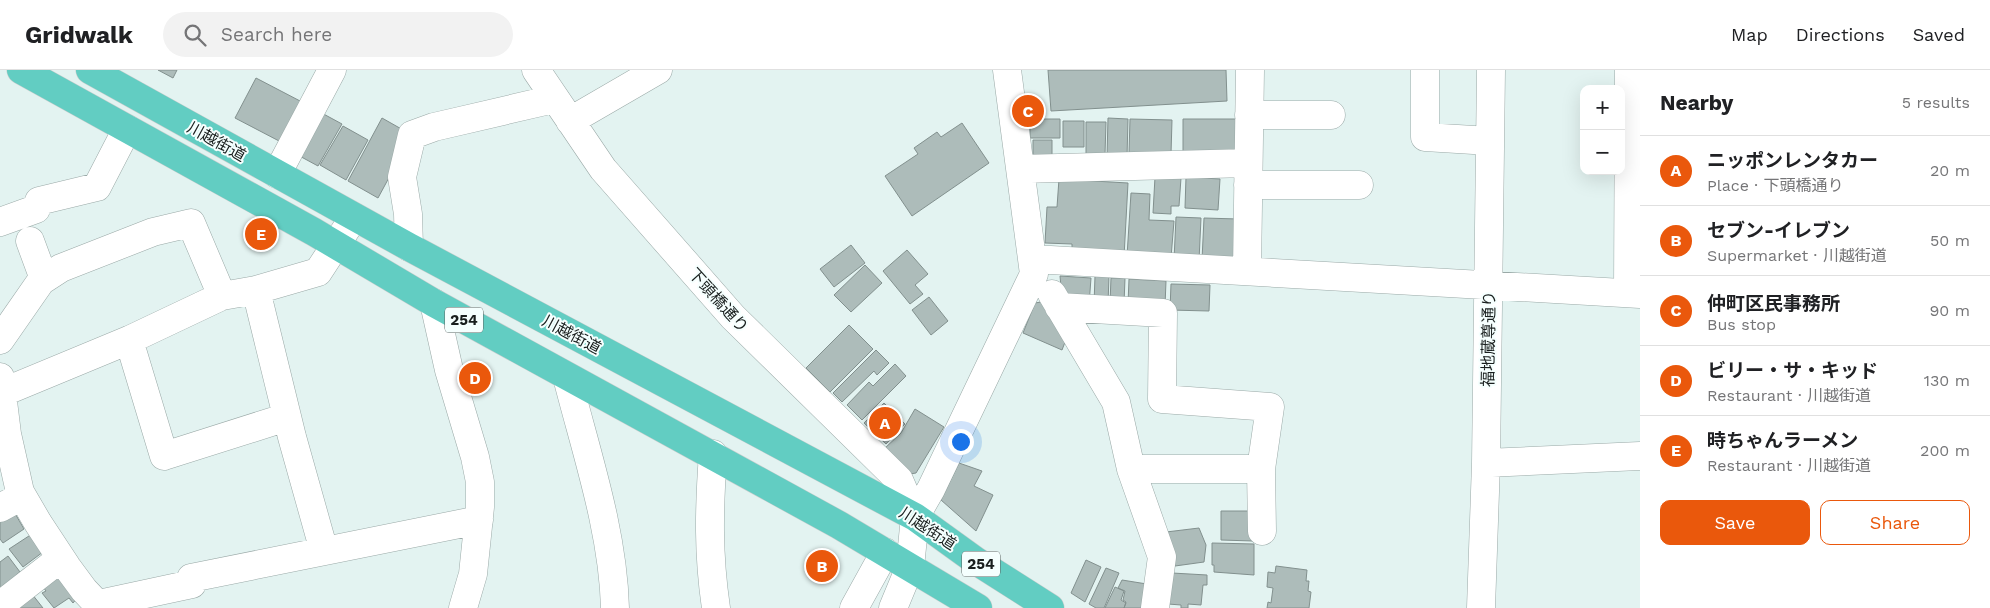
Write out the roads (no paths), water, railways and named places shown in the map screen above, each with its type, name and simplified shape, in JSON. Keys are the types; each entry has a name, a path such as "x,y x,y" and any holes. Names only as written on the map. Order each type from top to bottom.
{"highway":[{"name":"川越街道","path":"21,70 434,303 713,454 978,608"},
{"name":"川越街道","path":"90,70 409,248 915,517 976,560 1050,608"}],"street":[{"path":"277,174 332,70"},
{"name":"下頭橋通り","path":"536,70 554,100 603,169 733,317 899,480 915,517"},
{"path":"570,122 658,70"},
{"path":"1008,70 1034,267 1047,285 1116,402 1131,469 1162,556 1155,608"},
{"path":"1247,271 1250,70"},
{"path":"1425,70 1425,137 1490,141"},
{"name":"福地蔵尊通り","path":"1481,608 1486,463 1491,70"},
{"path":"1034,267 1247,271 1634,294 1629,70"},
{"path":"409,248 408,214 402,177 412,135 434,127 554,100"},
{"path":"1249,114 1331,115"},
{"path":"44,279 18,224 36,209 39,201 97,187 127,129"},
{"path":"1020,169 1248,174 1359,186"},
{"path":"354,217 318,272 256,290 222,296 129,340 0,385 7,434 11,502 61,558 84,590 100,606 192,584 191,578 479,520"},
{"path":"0,340 44,279 60,268 144,235 191,224 222,296"},
{"path":"893,608 910,567 915,517 931,489 1034,267"},
{"path":"256,290 287,417 324,551"},
{"path":"434,303 449,370 475,457 480,482 479,520 473,574 463,608"},
{"path":"1059,307 1164,314 1162,399 1270,407 1261,469 1262,531"},
{"path":"129,340 164,456 287,417"},
{"path":"567,376 599,496 614,580 615,608"},
{"path":"713,454 709,516 710,570 716,608"},
{"path":"1486,463 1640,456"},
{"path":"1131,469 1261,469"},
{"path":"854,608 884,552"},
{"path":"7,600 61,558"}],"place":[{"name":"仲町区民事務所","path":"1028,111"},
{"name":"時ちゃんラーメン","path":"261,234"},
{"name":"ビリー・サ・キッド","path":"475,378"},
{"name":"ニッポンレンタカー","path":"885,423"},
{"name":"セブン-イレブン","path":"822,566"}]}
